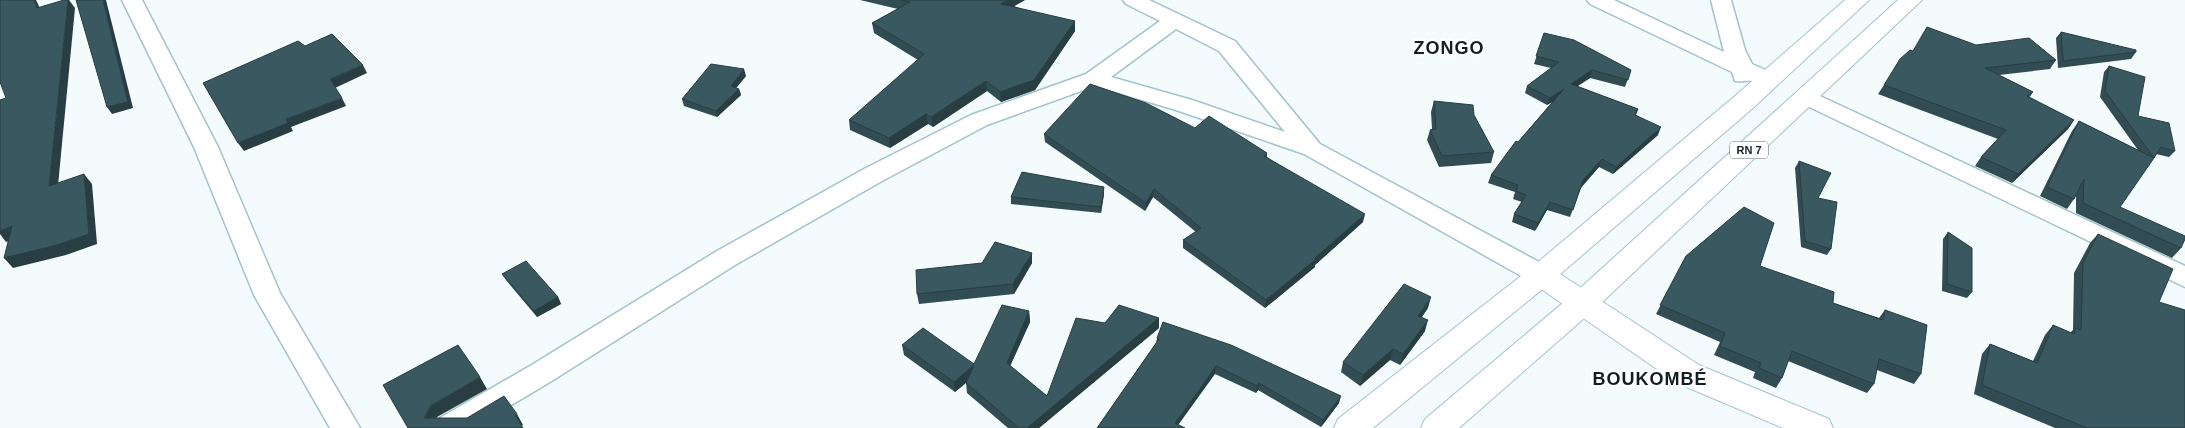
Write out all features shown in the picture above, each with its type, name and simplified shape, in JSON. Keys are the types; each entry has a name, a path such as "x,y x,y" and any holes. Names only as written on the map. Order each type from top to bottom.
{"main road":[{"path":"1350,428 1542,274 1770,80 1858,0"},
{"name":"RN 7","path":"1437,428 1583,303 1911,0"},
{"path":"1542,274 1688,374 1817,428"}],"street":[{"path":"132,0 206,147 266,295 344,428"},
{"path":"1133,0 1227,46 1312,149"},
{"path":"1597,0 1632,14 1686,43 1770,80"},
{"path":"1721,0 1734,50 1743,69 1744,102"},
{"path":"448,428 540,374 726,258 873,175 979,120 1094,79 1175,20"},
{"path":"1094,79 1184,105 1312,149 1402,200 1542,274"},
{"path":"1807,98 2185,277"}],"building":[{"path":"0,0 34,0 37,8 68,0 49,186 84,174 89,234 57,245 4,258 12,226 0,231 0,100 6,98 0,82"},
{"path":"76,0 103,0 128,102 107,107"},
{"path":"900,0 1008,0 1001,4 1075,21 1034,80 1000,92 986,81 931,117 926,114 889,138 849,120 924,54 872,23 910,2"},
{"path":"1927,27 1976,45 2029,38 2056,60 1985,68 2033,92 2027,96 2074,120 2018,174 1981,157 2006,130 1884,85 1900,59 1910,50 1913,51"},
{"path":"2061,32 2136,50 2136,52 2063,61"},
{"path":"1544,33 1574,40 1631,70 1628,80 1592,70 1571,84 1638,109 1635,115 1661,127 1616,167 1602,159 1583,180 1573,210 1550,202 1538,223 1514,214 1526,195 1516,191 1518,185 1491,175 1516,141 1518,142 1564,89 1550,98 1527,86 1559,62 1536,56"},
{"path":"332,34 363,65 330,79 342,98 286,119 288,123 238,143 203,83 298,41 305,46"},
{"path":"711,64 744,69 731,86 739,89 716,111 682,99"},
{"path":"2109,66 2145,77 2138,116 2169,123 2175,151 2161,147 2154,158 2105,91"},
{"path":"1090,84 1146,103 1195,128 1209,116 1267,153 1264,156 1365,214 1316,259 1266,300 1183,240 1201,228 1154,189 1146,203 1044,134"},
{"path":"1434,101 1473,105 1474,115 1494,152 1442,156 1430,130 1436,129"},
{"path":"2079,121 2154,158 2120,207 2185,236 2181,248 2083,203 2084,179 2074,199 2047,187"},
{"path":"1799,161 1831,173 1818,198 1837,202 1831,249 1805,241"},
{"path":"1022,172 1104,187 1101,207 1011,197"},
{"path":"1744,207 1774,223 1760,266 1834,292 1833,303 1883,320 1885,310 1927,325 1921,374 1879,359 1874,384 1792,351 1782,378 1759,368 1761,363 1720,346 1725,333 1660,305 1686,256"},
{"path":"1948,232 1972,248 1972,292 1947,284"},
{"path":"2098,234 2173,269 2159,302 2185,310 2185,428 2087,428 1982,385 1990,344 2037,363 2053,325 2074,334 2075,328 2081,330 2083,263"},
{"path":"995,242 1032,253 1013,284 917,294 916,270 982,263"},
{"path":"526,261 558,297 534,311 502,274"},
{"path":"1404,284 1431,297 1418,316 1428,320 1403,354 1393,349 1363,375 1343,362"},
{"path":"1002,305 1029,311 1007,363 1047,396 1076,318 1105,323 1119,305 1159,318 1027,428 1019,428 966,383 974,365 954,382 902,345 923,328 974,364"},
{"path":"1163,322 1231,345 1341,396 1323,420 1259,383 1257,386 1216,366 1175,423 1185,428 1097,428 1159,339 1157,338"},
{"path":"458,345 480,377 430,406 424,418 467,418 504,396 517,414 515,415 523,428 408,428 383,385"}],"district":[{"name":"ZONGO","path":"1449,48"},
{"name":"BOUKOMBÉ","path":"1650,379"}]}
